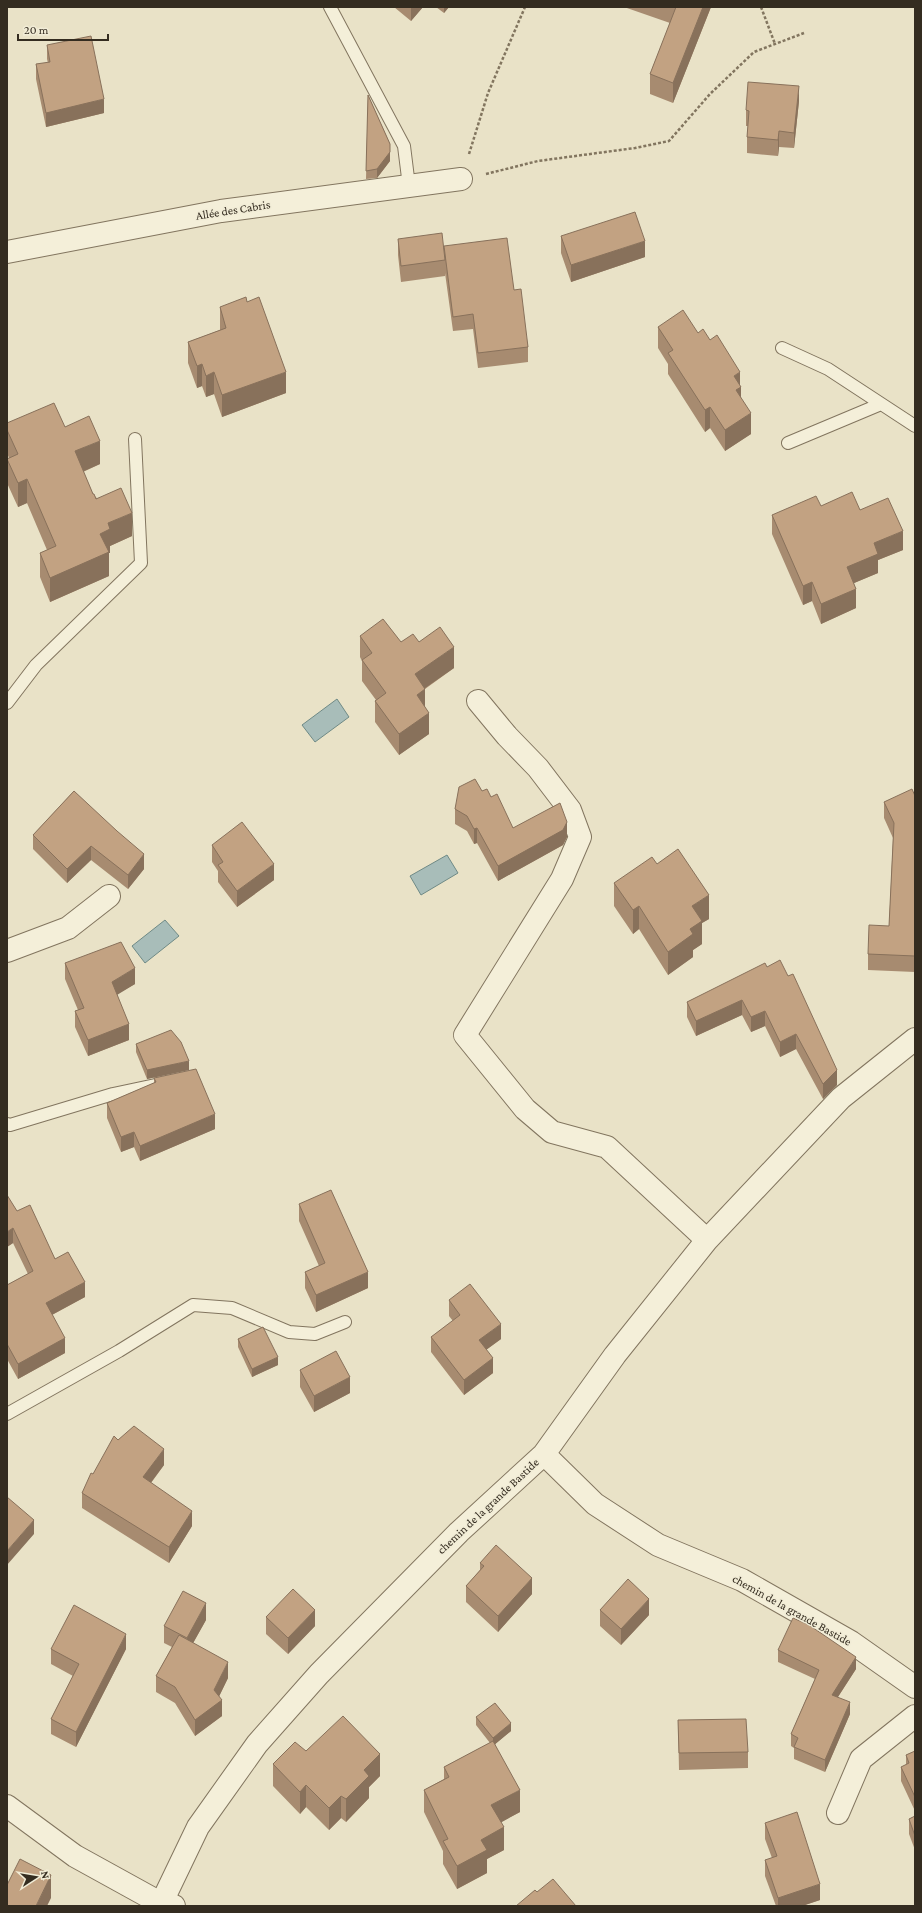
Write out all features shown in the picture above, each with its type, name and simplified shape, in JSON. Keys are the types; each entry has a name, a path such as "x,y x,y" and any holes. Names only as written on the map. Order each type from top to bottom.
{"street":[{"name":"Allée des Cabris","path":"7,252 221,211 461,180"},
{"path":"478,701 506,736 538,768 570,810 580,837 562,879 465,1035 525,1109 552,1132 607,1147 707,1240"},
{"path":"7,951 68,928 109,896"},
{"path":"544,1454 615,1354 707,1240 841,1098 915,1039"},
{"name":"chemin de la grande Bastide","path":"168,1904 198,1827 257,1744 319,1674 459,1532 544,1454 595,1504 658,1545 742,1580 850,1642 915,1687"},
{"path":"838,1812 861,1759 915,1716"},
{"path":"7,1806 75,1856 153,1899 168,1904"}],"lane":[{"path":"330,7 404,146 409,186"},
{"path":"782,348 828,369 915,426"},
{"path":"788,443 881,404"},
{"path":"7,703 36,665 141,563 135,439"},
{"path":"7,1124 10,1125 113,1094 172,1081"},
{"path":"7,1414 119,1351 193,1305 232,1308 289,1332 315,1334 345,1322"}],"path":[{"path":"461,180 488,93 525,7"},
{"path":"761,7 775,44"},
{"path":"461,180 538,162 635,148 669,141 710,94 754,52 804,33"}],"shaded area":[{"path":"337,699 349,717 315,742 302,725"},
{"path":"447,855 458,873 421,895 410,876"},
{"path":"165,920 179,936 145,963 132,946"}],"building":[{"path":"676,7 703,7 673,83 650,74"},
{"path":"91,36 104,99 46,113 36,64 50,62 47,45"},
{"path":"748,82 799,86 794,133 779,131 778,140 747,137 749,111 746,110"},
{"path":"368,95 390,144 390,152 377,169 366,171"},
{"path":"635,212 645,241 571,265 561,236"},
{"path":"442,233 445,260 401,266 398,239"},
{"path":"507,238 514,290 521,289 528,347 478,353 473,314 453,317 444,246"},
{"path":"246,297 247,302 259,297 286,372 222,395 214,372 206,376 202,364 197,366 188,342 226,328 220,307"},
{"path":"683,310 698,333 703,329 710,340 717,335 740,372 734,376 741,387 736,390 751,413 725,430 710,407 705,410 668,353 673,350 658,327"},
{"path":"54,403 65,427 89,416 100,441 75,451 96,499 121,488 132,513 108,523 110,529 100,534 109,552 50,578 40,553 56,546 27,479 18,483 7,459 18,454 7,430 7,423"},
{"path":"852,492 860,510 888,498 903,531 874,543 878,554 847,567 856,589 821,604 812,582 803,586 772,515 816,496 821,506"},
{"path":"383,619 401,642 413,634 419,642 440,627 454,647 415,674 425,689 417,695 429,713 399,734 375,701 386,693 362,660 372,653 360,636"},
{"path":"475,779 482,791 487,789 491,797 497,794 513,828 560,803 567,822 563,830 498,866 477,828 474,829 467,816 455,809 459,787"},
{"path":"912,789 915,796 915,956 868,954 869,925 889,926 894,823 884,802"},
{"path":"74,791 144,854 128,875 91,846 67,869 33,835"},
{"path":"242,822 274,864 237,891 218,865 223,862 212,845"},
{"path":"678,849 709,895 692,906 702,921 690,929 693,934 668,952 639,906 633,910 614,883 652,857 657,864"},
{"path":"121,942 135,968 112,982 129,1024 88,1040 75,1011 84,1008 65,963"},
{"path":"780,960 788,976 793,974 837,1070 823,1084 796,1034 780,1042 765,1011 751,1017 742,1000 696,1021 687,1002 765,963 767,967"},
{"path":"171,1030 181,1042 189,1061 147,1070 136,1044"},
{"path":"196,1069 215,1114 140,1146 134,1132 121,1137 107,1103 156,1082 154,1078"},
{"path":"331,1190 368,1272 316,1295 305,1272 325,1263 299,1204"},
{"path":"7,1195 17,1211 30,1205 55,1259 68,1252 85,1282 46,1303 65,1338 18,1364 7,1344 7,1285 33,1271 13,1228 7,1232"},
{"path":"470,1284 501,1324 479,1340 493,1358 464,1380 431,1337 460,1315 449,1300"},
{"path":"263,1327 278,1357 252,1369 238,1339"},
{"path":"336,1351 350,1377 314,1396 300,1370"},
{"path":"134,1426 164,1449 143,1477 192,1511 169,1547 82,1493 91,1473 93,1474 114,1436 118,1440"},
{"path":"7,1497 34,1520 7,1551"},
{"path":"496,1545 532,1578 498,1616 466,1586 484,1566 480,1563"},
{"path":"628,1579 649,1599 621,1629 600,1610"},
{"path":"293,1589 315,1610 288,1638 266,1617"},
{"path":"183,1591 206,1603 187,1638 164,1626"},
{"path":"74,1605 126,1634 76,1732 51,1719 79,1664 51,1649"},
{"path":"793,1618 809,1625 856,1657 832,1695 850,1702 825,1760 794,1747 798,1738 791,1734 819,1670 778,1650"},
{"path":"179,1635 228,1662 214,1690 222,1700 195,1720 175,1687 156,1676"},
{"path":"495,1703 511,1723 493,1738 476,1717"},
{"path":"343,1716 380,1754 364,1770 369,1776 346,1799 341,1796 329,1808 306,1785 300,1792 273,1764 295,1742 306,1751"},
{"path":"746,1719 748,1752 679,1753 678,1720"},
{"path":"493,1741 520,1790 491,1805 504,1827 481,1840 487,1850 457,1866 443,1841 448,1839 424,1790 449,1777 444,1767"},
{"path":"915,1751 915,1797 901,1767 909,1763 906,1755"},
{"path":"797,1812 820,1884 778,1898 765,1860 777,1856 765,1823"},
{"path":"915,1816 915,1836 909,1819"},
{"path":"20,1859 51,1875 36,1906 7,1906 7,1885"},
{"path":"553,1879 576,1906 516,1906 535,1890 537,1892"}]}
